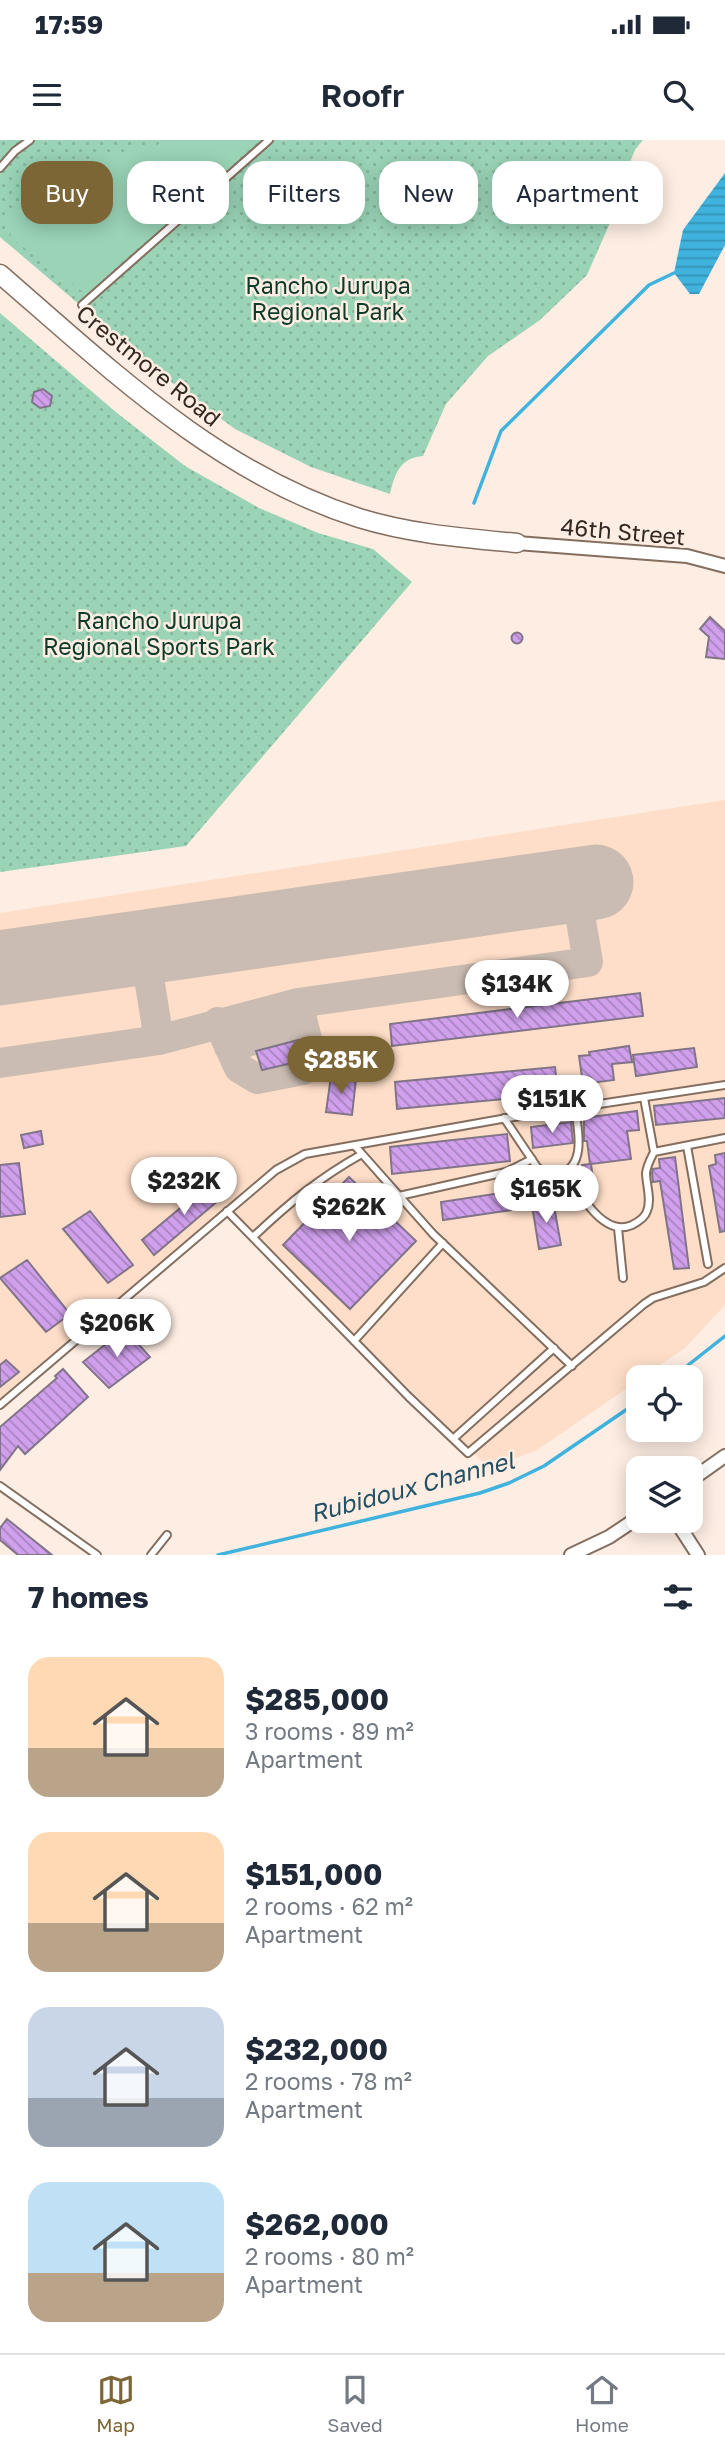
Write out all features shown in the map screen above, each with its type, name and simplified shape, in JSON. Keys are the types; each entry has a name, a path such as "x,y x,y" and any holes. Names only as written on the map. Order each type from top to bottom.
{"street":[{"name":"Crestmore Road","path":"0,274 153,406 225,456 299,494 359,517 424,534 517,543"},
{"name":"46th Street","path":"517,543 687,556 725,566"},
{"path":"703,1472 725,1456"},
{"path":"571,1555 626,1525"},
{"path":"684,1533 698,1555"}],"lane":[{"path":"0,168 15,151 30,140"},
{"path":"82,304 269,140"},
{"path":"0,1405 276,1170 305,1154 504,1118 725,1085"},
{"path":"568,1170 588,1206 603,1221 618,1228 629,1227 641,1220 648,1210 646,1172 653,1152 644,1098"},
{"path":"504,1118 543,1173 551,1175 568,1170 577,1156 579,1143 576,1108"},
{"path":"653,1152 725,1138"},
{"path":"355,1146 443,1243 572,1366"},
{"path":"687,1146 708,1264"},
{"path":"253,1237 295,1197 362,1153"},
{"path":"399,1196 506,1172 532,1159"},
{"path":"227,1211 468,1453 653,1298 704,1282 725,1268"},
{"path":"618,1228 623,1278"},
{"path":"354,1341 443,1243"},
{"path":"453,1439 554,1349"},
{"path":"0,1486 97,1555"},
{"path":"151,1555 167,1535"}],"shaded area":[{"path":"725,800 725,1305 685,1348 660,1365 626,1365 626,1389 537,1450 489,1468 232,1215 0,1403 0,913"}],"green space":[{"name":"Rancho Jurupa Regional Park","path":"0,140 643,140 630,161 492,161 492,224 609,224 587,275 540,320 488,356 446,404 423,456 409,460 400,468 390,494 311,467 235,429 167,379 0,237"},
{"path":"163,140 260,140 229,167 229,161 127,161 127,224 165,224 86,294 11,238 8,218 21,204 21,224 113,224 113,161 85,161 157,145"},
{"name":"Rancho Jurupa Regional Sports Park","path":"0,313 117,413 185,466 259,508 318,533 373,549 412,582 186,846 0,872"}],"water":[{"path":"725,173 725,245 699,294 690,294 674,273 683,230"}],"building":[{"path":"43,389 52,396 50,406 40,408 32,402 34,392"},
{"path":"710,617 725,631 725,659 706,657 709,637 700,629"},
{"path":"517,633 521,634 521,642 517,643 513,642 512,638 513,634"},
{"path":"640,993 643,1016 392,1046 390,1024"},
{"path":"298,1040 301,1061 262,1070 256,1051"},
{"path":"629,1046 632,1062 612,1064 614,1080 583,1084 579,1056"},
{"path":"694,1048 697,1067 636,1076 633,1055"},
{"path":"555,1067 558,1094 397,1109 395,1082"},
{"path":"331,1076 356,1079 352,1115 326,1112"},
{"path":"725,1098 725,1118 656,1125 654,1106"},
{"path":"637,1111 639,1130 627,1131 631,1159 591,1164 593,1179 584,1180 582,1165 590,1164 587,1141 584,1141 584,1118"},
{"path":"571,1122 573,1143 533,1148 531,1127"},
{"path":"41,1131 43,1144 24,1148 21,1135"},
{"path":"507,1134 510,1161 392,1174 390,1147"},
{"path":"725,1153 725,1231 720,1232 709,1166 716,1164 715,1155"},
{"path":"675,1157 689,1268 674,1269 660,1181 653,1182 652,1173 653,1169 660,1168 659,1159"},
{"path":"19,1163 25,1214 0,1217 0,1165"},
{"path":"349,1177 416,1241 350,1309 283,1245"},
{"path":"214,1180 226,1194 154,1255 142,1240"},
{"path":"508,1192 511,1210 443,1220 441,1202"},
{"path":"553,1201 561,1245 539,1249 532,1205"},
{"path":"90,1211 133,1265 108,1283 63,1229"},
{"path":"27,1260 70,1314 46,1332 0,1278"},
{"path":"125,1329 150,1357 109,1388 83,1362"},
{"path":"6,1360 19,1372 0,1387 0,1365"},
{"path":"63,1369 88,1397 25,1454 18,1446 0,1470 0,1427 57,1378 55,1376"},
{"path":"7,1519 52,1555 18,1555 0,1540 0,1528"}],"waterway":[{"path":"474,503 501,431 649,285 674,273"},
{"name":"Rubidoux Channel","path":"688,1365 725,1336"},
{"name":"Rubidoux Channel","path":"218,1555 480,1493 509,1483 544,1466 626,1410"}],"taxiway":[{"path":"0,1063 159,1040 298,1003 588,962 575,885"},
{"path":"144,947 159,1040"},
{"path":"218,1022 239,1068 257,1079 303,1070 311,1055 298,1003"},
{"path":"229,1047 303,1026"}],"runway":[{"path":"0,968 596,882"}]}
